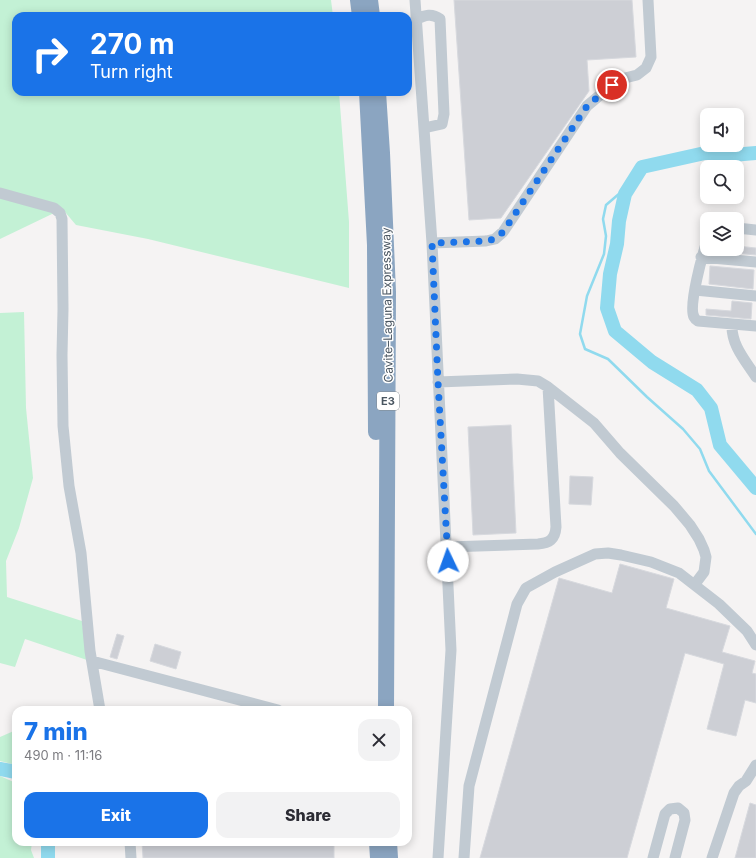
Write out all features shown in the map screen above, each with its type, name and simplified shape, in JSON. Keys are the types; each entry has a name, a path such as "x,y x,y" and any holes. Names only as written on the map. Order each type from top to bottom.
{"highway":[{"path":"358,0 360,12"},
{"path":"370,0 372,12"},
{"name":"Cavite–Laguna Expressway","path":"367,96 376,284 376,706"},
{"name":"Cavite–Laguna Expressway","path":"378,96 385,198 388,299 386,706"},
{"path":"377,846 378,858"},
{"path":"389,846 390,858"}],"street":[{"path":"415,0 432,243 451,650 438,858"},
{"path":"432,243 486,241 494,239 503,232 587,106 612,85 625,78 636,75 646,68 651,57 648,0"},
{"path":"417,19 424,15 431,15 440,18 444,121 438,126 424,128"},
{"path":"0,193 54,208 60,213 62,219 63,426 69,486 81,553 92,661 99,706"},
{"path":"744,229 756,230"},
{"path":"756,262 701,257 692,313 694,318 698,321 756,326"},
{"path":"695,290 756,296"},
{"path":"732,324 735,345 756,377"},
{"path":"438,382 517,379 538,381 548,386 594,423 620,453 674,506 690,525 699,539 706,557 704,572 696,584"},
{"path":"447,547 538,544 550,542 553,539 556,527 548,386"},
{"path":"464,858 469,786 517,604 526,588 555,572 595,554 608,553 651,562 679,573 696,584 747,630 756,645"},
{"path":"92,661 263,706"},
{"path":"712,858 734,793 746,781 756,765"},
{"path":"653,858 665,814 670,809 678,808 684,813 685,820 675,858"},
{"path":"130,846 131,858"}],"green space":[{"path":"0,0 331,0 332,12 12,12 12,96 339,96 349,222 349,288 148,239 76,225 65,212 52,214 0,239"},
{"path":"24,312 26,408 33,478 19,528 6,561 7,597 82,621 87,660 25,639 15,667 0,663 0,313"},
{"path":"12,732 12,764 0,761 0,737"},
{"path":"0,776 12,781 12,846 32,846 31,850 34,858 0,858"}],"building":[{"path":"454,0 632,0 636,57 587,60 589,91 501,218 469,220"},
{"path":"744,247 756,248 756,255 744,254"},
{"path":"710,266 754,270 753,289 709,284"},
{"path":"732,301 752,303 751,319 706,315 706,309 731,311"},
{"path":"511,425 516,533 473,535 468,427"},
{"path":"570,476 593,477 591,505 569,504"},
{"path":"620,564 674,579 666,608 730,626 722,652 755,661 752,673 756,674 756,703 745,700 736,736 707,729 724,664 685,653 627,858 480,858 559,578 612,593"},
{"path":"117,634 124,636 117,659 110,657"},
{"path":"155,644 181,652 176,669 150,661"},
{"path":"750,803 756,805 756,858 735,858"},
{"path":"142,846 334,846 334,858 143,858"}],"waterway":[{"path":"756,153 732,155 705,153 642,167 625,194 619,221 617,244 610,274 607,308 615,331 652,362 697,390 711,408 720,445 756,488"},
{"path":"634,181 606,205 603,219 606,236 604,254 587,296 580,334 585,349 608,359 683,429 700,449 709,471 756,534"},
{"path":"0,769 12,771"},
{"path":"48,846 48,858"}],"route":[{"path":"448,561 432,243 486,241 494,239 503,232 587,106 612,85"}]}
